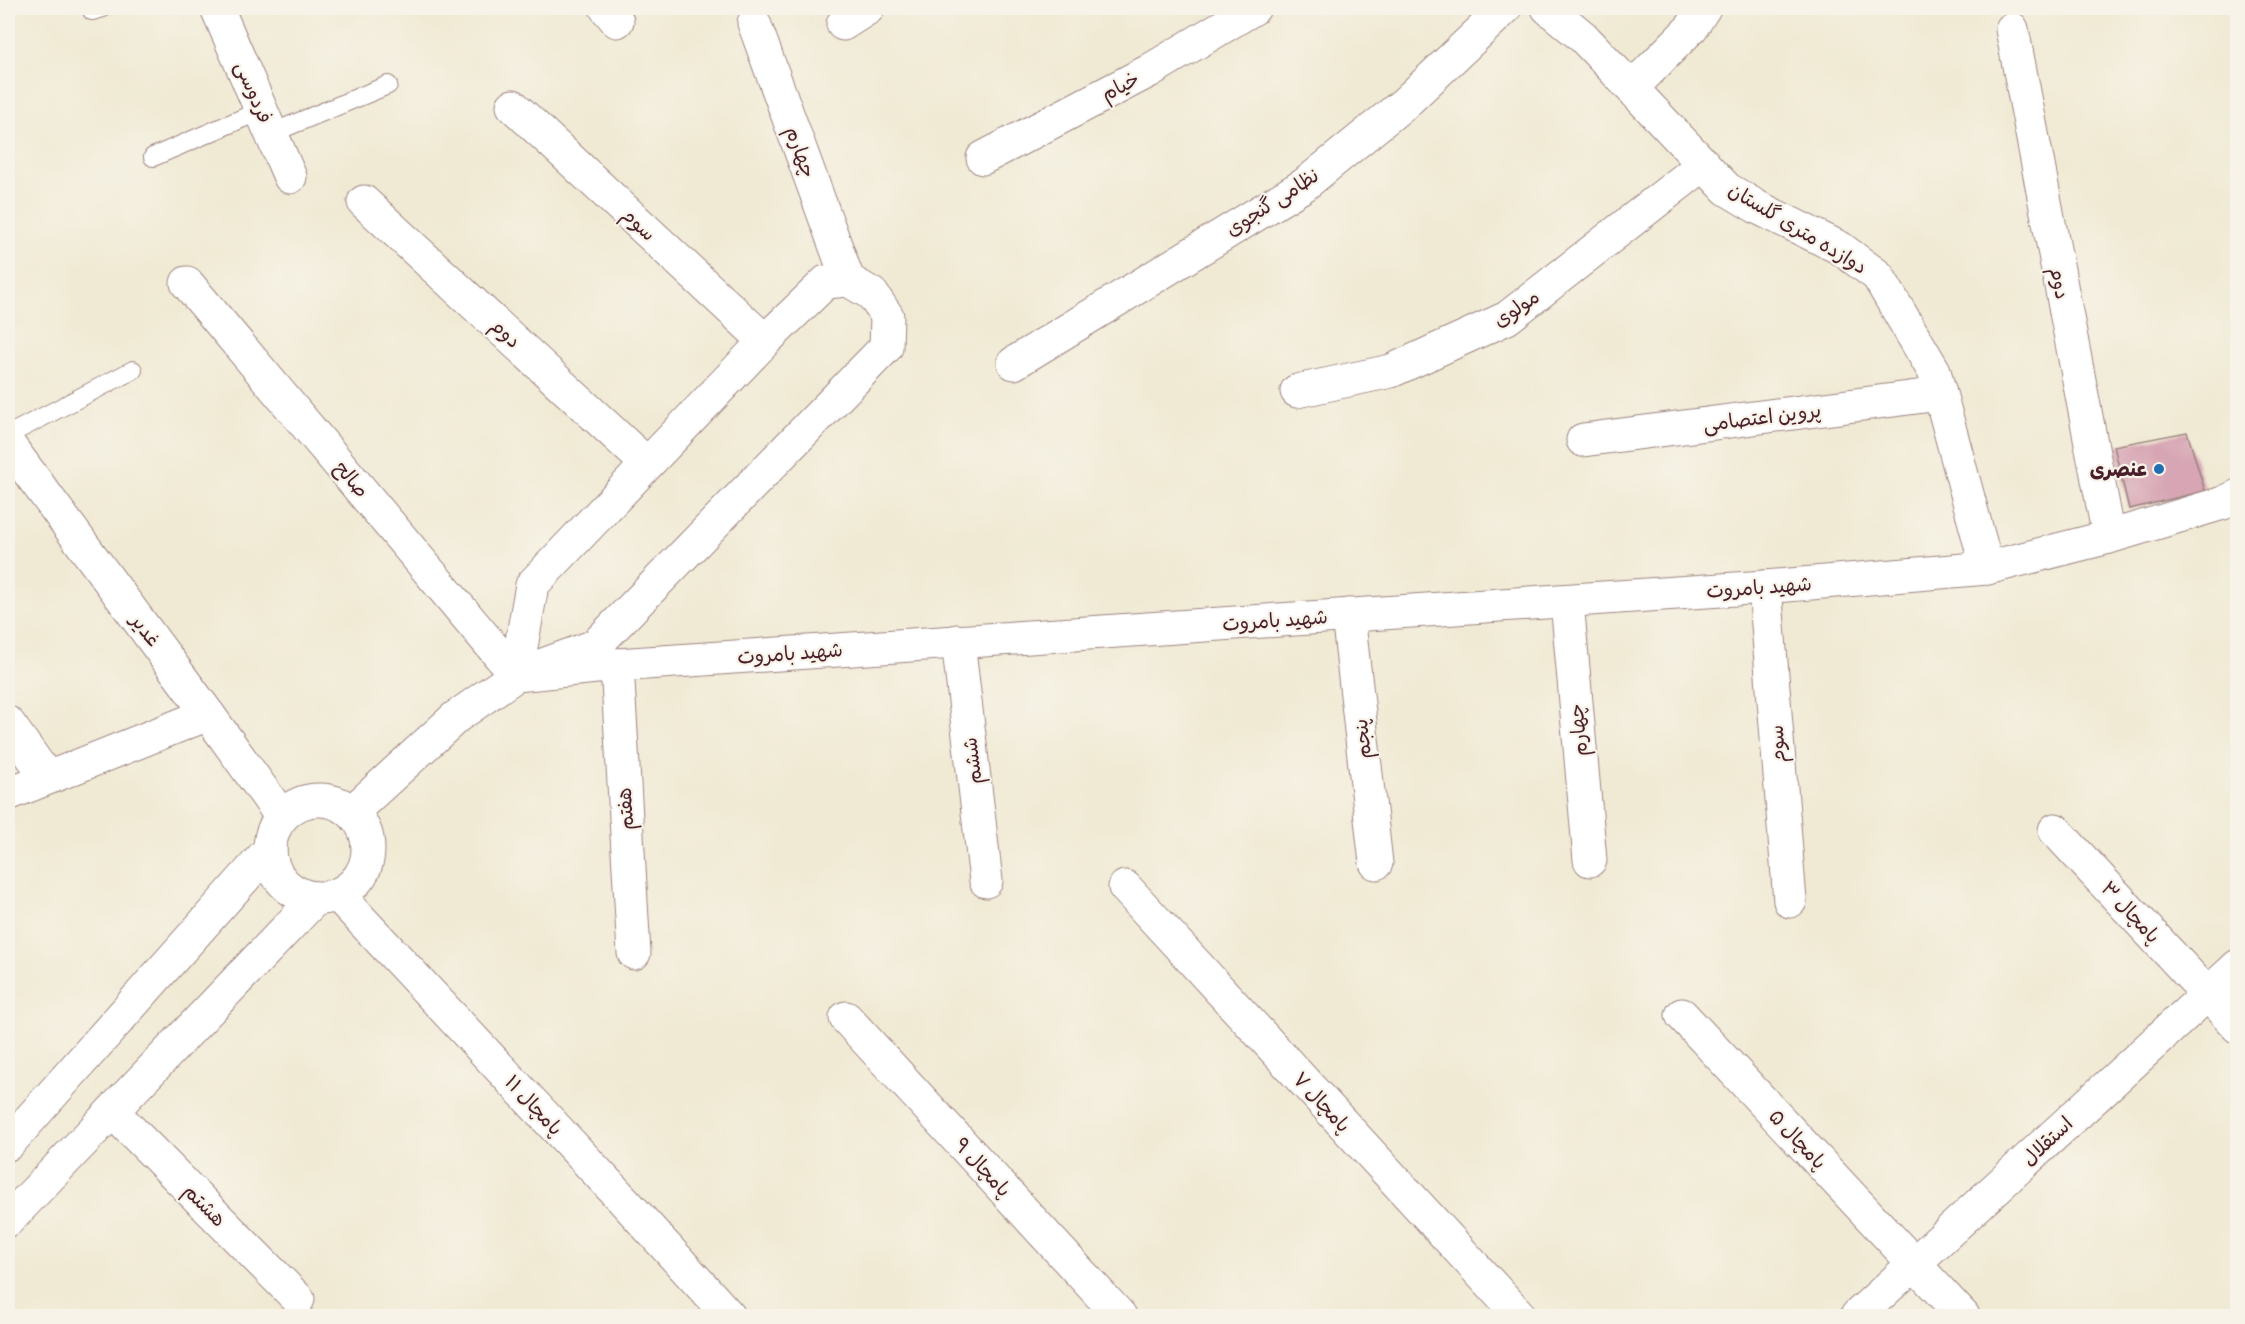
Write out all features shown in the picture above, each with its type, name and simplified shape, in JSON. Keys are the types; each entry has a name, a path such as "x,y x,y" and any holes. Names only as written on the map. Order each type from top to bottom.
{"street":[{"name":"فردوسی","path":"218,8 290,177"},
{"name":"خیام","path":"983,158 1149,71 1254,8"},
{"name":"نظامی گنجوی","path":"1014,363 1304,185 1406,102 1505,8"},
{"name":"دوازده متری گلستان","path":"1548,8 1583,37 1727,189 1757,207 1840,248 1878,276 1934,371 1987,568"},
{"path":"1632,88 1692,27 1704,8"},
{"name":"چهارم","path":"754,23 848,280"},
{"name":"دوم","path":"2012,29 2109,537"},
{"name":"سوم","path":"513,106 765,341"},
{"name":"مولوی","path":"1297,391 1391,371 1508,318 1704,164"},
{"name":"دوم","path":"364,202 647,464"},
{"path":"848,280 872,294 887,316 886,347 595,646 516,675 532,585 765,341 826,282 848,280"},
{"name":"صالح","path":"187,283 516,675"},
{"name":"پروین اعتصامی","path":"1583,440 1940,394"},
{"name":"غدیر","path":"8,444 282,817"},
{"name":"شهید بامروت","path":"352,813 456,717 516,675 616,664 1765,587 1987,568 2233,506"},
{"name":"سوم","path":"1765,587 1790,901"},
{"name":"چهارم","path":"1566,600 1590,860"},
{"name":"پنجم","path":"1348,615 1376,863"},
{"name":"ششم","path":"958,641 986,881"},
{"name":"هفتم","path":"616,664 634,952"},
{"path":"8,794 208,714"},
{"path":"8,723 47,777"},
{"path":"8,1220 112,1111 327,897 358,880 368,857 366,832 352,813 335,802 316,800 297,806 282,817 273,832 270,849 275,873 292,890 327,897"},
{"name":"پامچال ۳","path":"2055,830 2238,1027"},
{"path":"8,1144 270,849"},
{"name":"پامچال ۷","path":"1125,887 1520,1317"},
{"name":"پامچال ۱۱","path":"327,897 627,1204 729,1317"},
{"name":"استقلال","path":"1857,1317 2238,966"},
{"name":"پامچال ۵","path":"1682,1015 1964,1317"},
{"name":"پامچال ۹","path":"846,1018 1120,1317"},
{"name":"هشتم","path":"112,1111 298,1299"}],"lane":[{"path":"153,157 388,85"},
{"path":"8,435 134,370"}],"building":[{"name":"عنصری","path":"2187,432 2205,491 2129,509 2114,446"}],"place":[{"name":"عنصری","path":"2159,469"}]}
